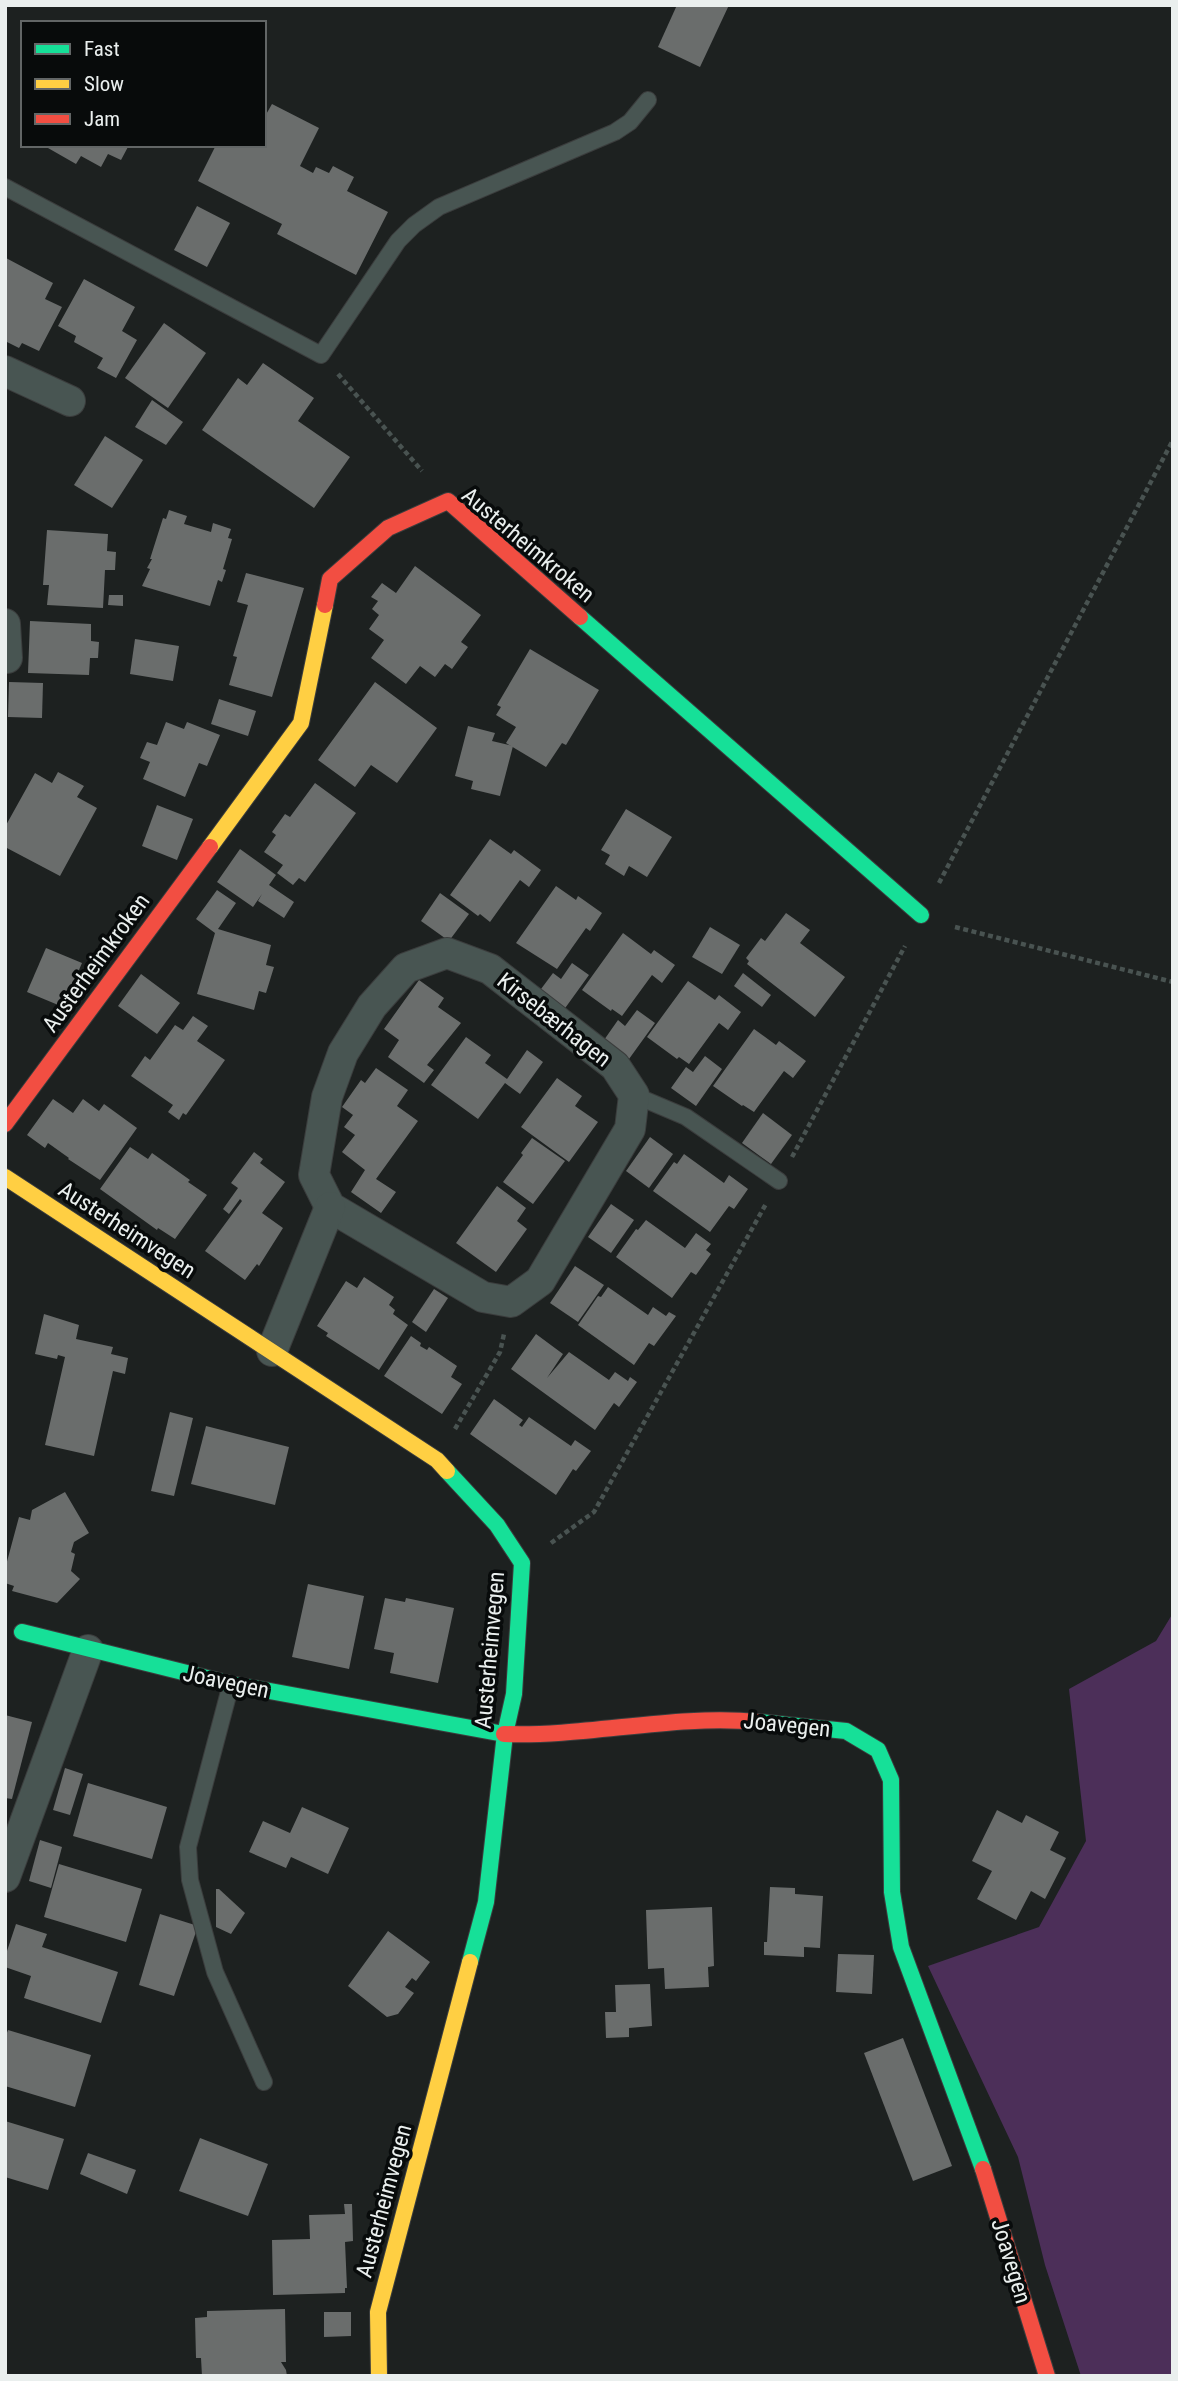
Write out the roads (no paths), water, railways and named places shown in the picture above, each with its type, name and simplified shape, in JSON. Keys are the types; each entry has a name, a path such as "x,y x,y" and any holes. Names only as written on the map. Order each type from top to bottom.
{"street":[{"path":"7,376 70,401"},
{"name":"Austerheimkroken","path":"5,1124 301,723 330,579 388,528 448,502 921,915"},
{"path":"5,624 7,658"},
{"name":"Kirsebærhagen","path":"330,1207 314,1175 327,1097 343,1053 372,1006 406,968 447,953 490,970 615,1066 634,1095"},
{"path":"272,1352 330,1207 483,1297 511,1302 540,1281 630,1129 634,1095"},
{"name":"Austerheimvegen","path":"5,1177 437,1460 497,1525 522,1563 514,1694 505,1734 486,1902 378,2312 379,2376"},
{"name":"Joavegen","path":"22,1632 231,1684 505,1734 569,1732 725,1719 846,1731 878,1750 891,1780 892,1892 901,1947 982,2166 1047,2376"},
{"path":"5,1877 88,1650"}],"lane":[{"path":"5,187 321,355 383,261 414,225 439,207 615,132 630,122 648,100"},
{"path":"634,1095 686,1117 779,1181"},
{"path":"231,1684 188,1847 190,1880 215,1972 264,2082"}]}
